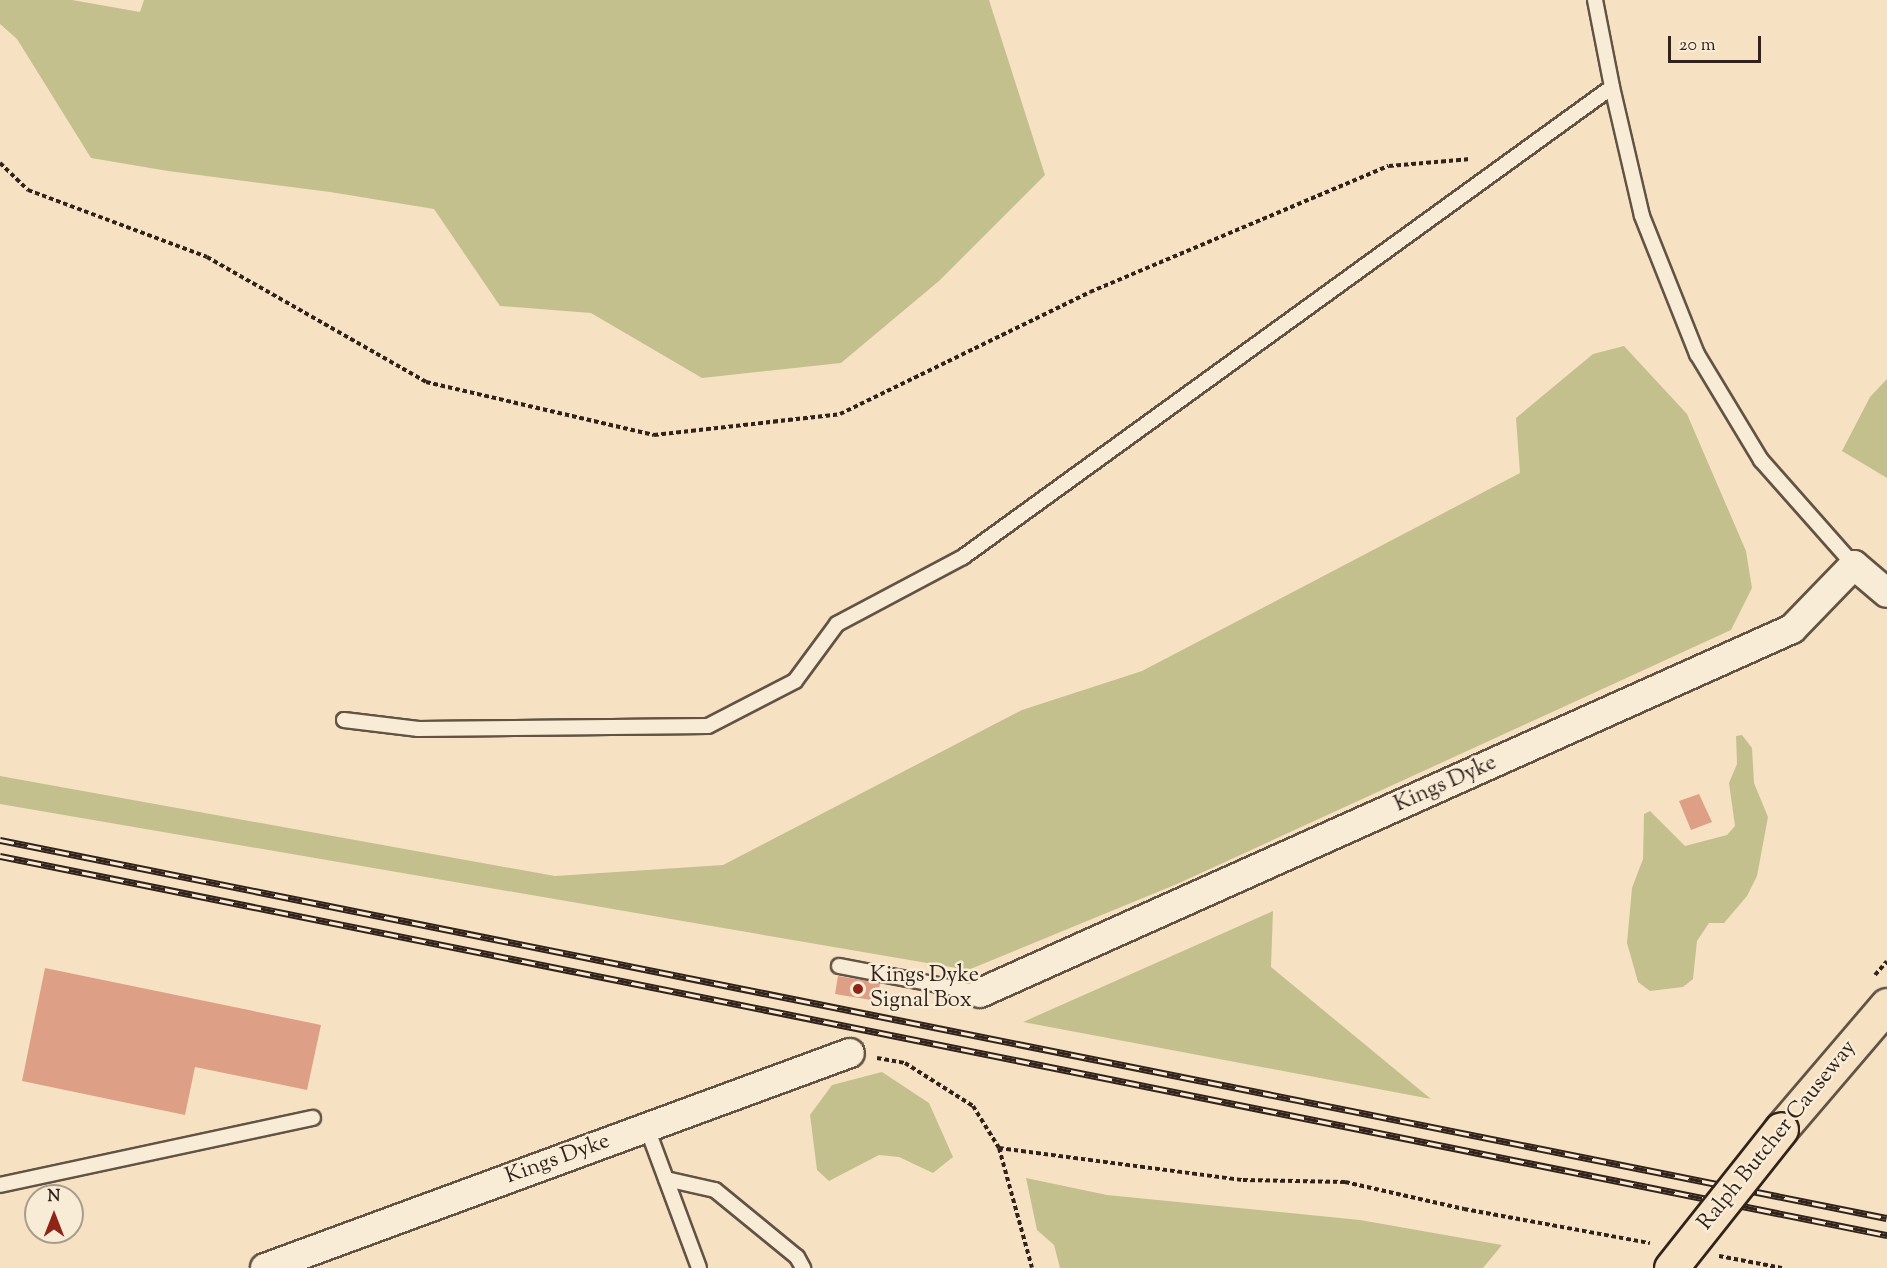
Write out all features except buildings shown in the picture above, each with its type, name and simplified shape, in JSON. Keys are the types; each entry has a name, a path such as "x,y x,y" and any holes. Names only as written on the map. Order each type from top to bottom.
{"main road":[{"name":"Ralph Butcher Causeway","path":"1662,1256 1781,1129 1887,1005"}],"street":[{"path":"1854,565 1887,593"},
{"name":"Kings Dyke","path":"980,993 1792,629 1854,565"},
{"name":"Kings Dyke","path":"265,1268 850,1053"}],"lane":[{"path":"1595,0 1611,87 1642,216 1697,354 1761,460 1854,565"},
{"path":"344,720 418,729 708,726 795,681 837,624 963,557 1611,87"},
{"path":"839,966 980,993"},
{"path":"0,1185 313,1118"},
{"path":"647,1128 699,1268"},
{"path":"666,1179 715,1190 796,1257 803,1268"}],"path":[{"path":"0,163 28,189 207,257 426,382 654,435 840,414 1090,292 1389,166 1516,156"},
{"path":"850,1053 905,1063 973,1106 999,1148 1032,1268"},
{"path":"999,1148 1243,1180 1345,1182 1662,1256"},
{"path":"1711,1255 1782,1268"}],"shaded area":[{"path":"0,0 72,0 140,12 144,0 989,0 1045,175 939,281 841,363 702,378 591,313 500,306 434,209 91,158 17,39 0,24"},
{"path":"1624,346 1687,414 1746,551 1752,588 1731,630 1177,884 968,970 0,804 0,776 555,876 723,865 1022,710 1142,671 1520,473 1516,418 1593,354"},
{"path":"1887,379 1887,478 1842,451 1870,397"},
{"path":"1742,735 1752,748 1754,783 1768,817 1757,876 1747,896 1724,923 1709,923 1697,941 1693,979 1683,987 1650,991 1638,982 1627,943 1632,888 1643,859 1644,814 1650,811 1685,846 1727,835 1735,826 1729,783 1737,764 1736,736"},
{"path":"1273,911 1271,967 1431,1099 1023,1022"},
{"path":"882,1072 929,1103 953,1157 933,1173 899,1157 879,1155 829,1181 817,1170 810,1115 832,1085"},
{"path":"1026,1178 1107,1195 1360,1220 1502,1245 1483,1268 1060,1268 1054,1245 1037,1230"}],"railway":[{"path":"0,840 1887,1218"},
{"path":"0,856 1887,1235"}],"place":[{"name":"Kings Dyke Signal Box","path":"858,989"}]}
